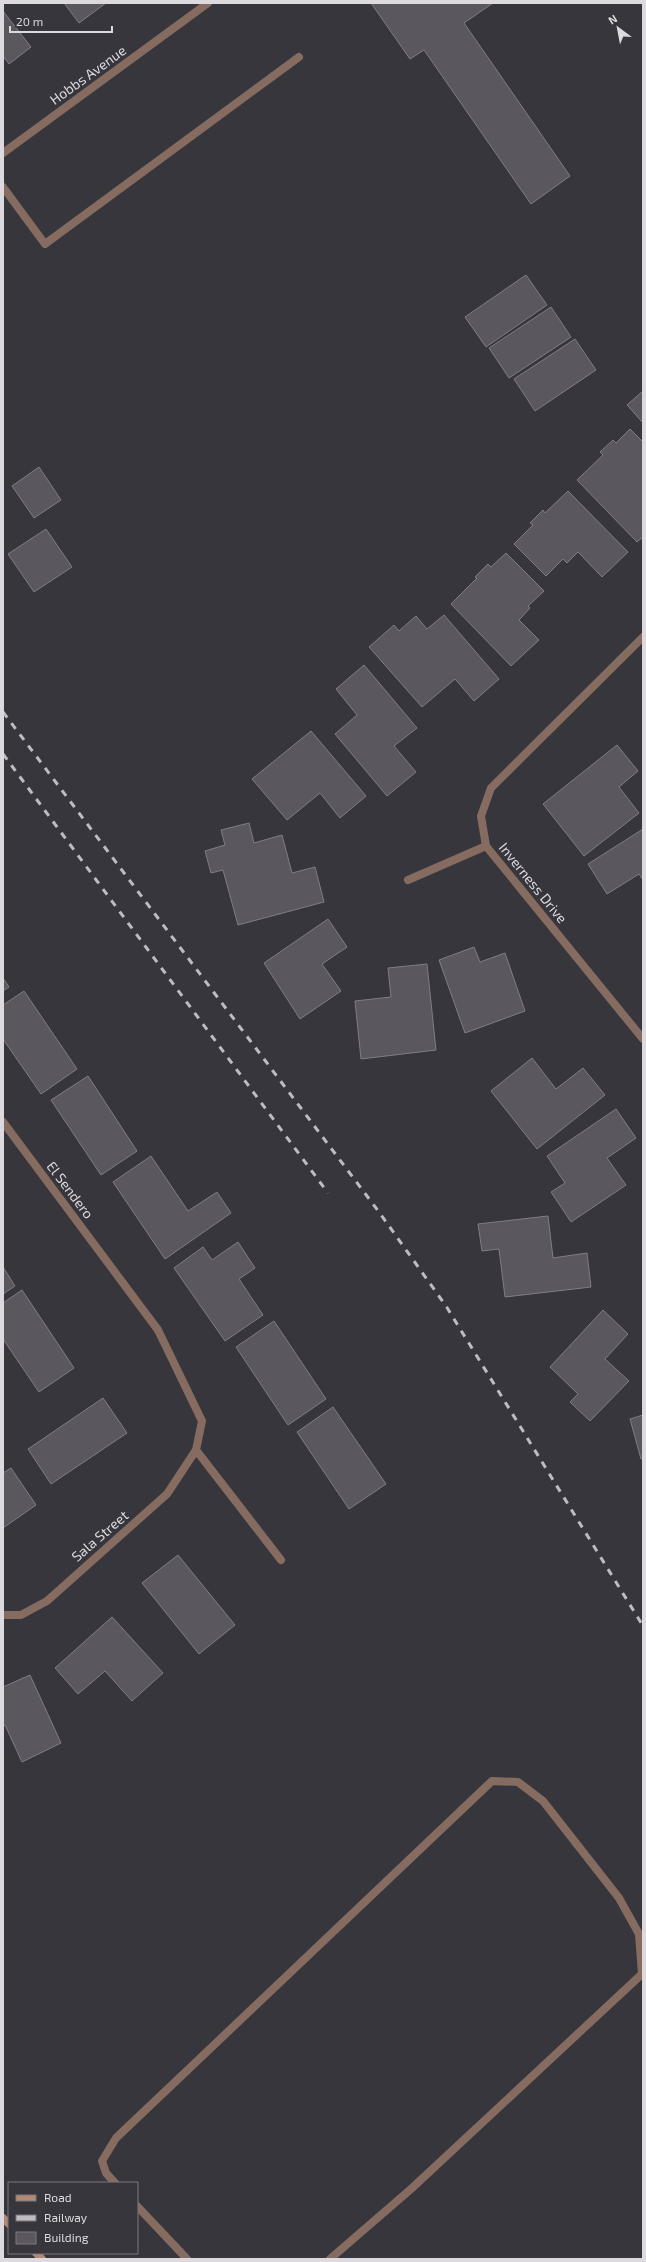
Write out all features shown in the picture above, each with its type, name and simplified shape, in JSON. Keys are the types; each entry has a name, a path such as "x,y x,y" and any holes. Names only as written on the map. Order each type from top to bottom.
{"street":[{"name":"Hobbs Avenue","path":"3,153 208,3"},
{"path":"3,187 45,244 299,58"},
{"name":"Inverness Drive","path":"643,637 491,788 480,816 486,846 643,1039"},
{"path":"408,880 486,846"},
{"name":"El Sendero","path":"3,1122 115,1272"},
{"name":"Sala Street","path":"3,1615 21,1615 47,1601 167,1494 196,1450 202,1421 158,1330 115,1272"},
{"path":"196,1450 281,1560"},
{"path":"114,2182 106,2173 102,2161 116,2138 492,1781 518,1782 543,1801 619,1898 639,1934 642,1974 411,2189 330,2259"},
{"path":"138,2207 187,2259"}],"building":[{"path":"64,3 106,3 79,23"},
{"path":"371,3 493,3 464,23 570,176 531,204 424,50 410,59"},
{"path":"3,11 31,47 9,64 3,56"},
{"path":"526,275 547,305 486,347 465,317"},
{"path":"551,307 571,337 509,378 489,348"},
{"path":"575,339 596,370 535,411 514,379"},
{"path":"643,391 643,423 627,405"},
{"path":"630,429 643,442 643,537 637,542 577,480 603,455 600,452 613,440 616,443"},
{"path":"39,467 61,500 34,518 12,486"},
{"path":"568,491 628,552 602,577 578,552 567,563 563,559 546,576 514,544 533,525 530,523 543,510 545,513"},
{"path":"46,529 72,567 34,592 8,554"},
{"path":"506,553 544,591 528,606 530,608 519,620 539,640 511,666 451,604 477,578 475,577 488,564 491,567"},
{"path":"444,615 499,679 474,701 455,679 422,707 369,647 394,625 399,631 416,616 427,629"},
{"path":"364,665 417,728 394,746 416,772 387,796 335,734 357,715 336,689"},
{"path":"311,731 366,796 340,818 320,793 287,820 252,779"},
{"path":"617,745 638,771 619,787 639,813 584,856 543,804"},
{"path":"249,823 254,843 282,835 292,873 315,867 324,902 238,925 223,870 211,873 205,851 225,845 221,830"},
{"path":"643,829 643,880 639,874 607,894 588,864"},
{"path":"328,919 347,947 322,964 341,991 300,1019 264,963"},
{"path":"474,947 480,962 505,953 525,1011 465,1033 439,960"},
{"path":"427,964 436,1050 361,1059 355,1001 391,997 388,968"},
{"path":"3,978 9,987 3,991"},
{"path":"24,991 77,1069 41,1094 3,1039 3,1005"},
{"path":"532,1058 556,1089 583,1068 605,1095 537,1149 491,1091"},
{"path":"88,1076 137,1151 101,1175 51,1100"},
{"path":"616,1109 636,1138 607,1158 626,1185 571,1222 551,1192 565,1183 547,1156"},
{"path":"151,1156 188,1211 217,1192 231,1213 165,1259 113,1182"},
{"path":"548,1216 553,1258 587,1253 591,1287 505,1297 499,1249 482,1251 478,1224"},
{"path":"238,1242 255,1268 239,1279 263,1315 225,1341 174,1268 203,1247 212,1260"},
{"path":"3,1267 15,1286 3,1294"},
{"path":"22,1290 74,1368 39,1392 3,1339 3,1303"},
{"path":"603,1310 628,1334 605,1359 629,1381 590,1421 570,1402 578,1394 550,1367"},
{"path":"274,1321 326,1399 288,1425 236,1347"},
{"path":"103,1398 127,1433 51,1484 28,1449"},
{"path":"333,1407 386,1484 349,1509 297,1432"},
{"path":"643,1415 643,1458 641,1459 630,1419"},
{"path":"11,1468 36,1505 3,1528 3,1473"},
{"path":"178,1555 235,1625 199,1654 142,1583"},
{"path":"112,1617 163,1673 132,1701 105,1671 78,1694 55,1668"},
{"path":"30,1675 61,1743 22,1762 5,1725 3,1726 3,1687"}],"railway":[{"path":"3,712 379,1212 446,1306 643,1626"},
{"path":"3,754 328,1193"}]}
